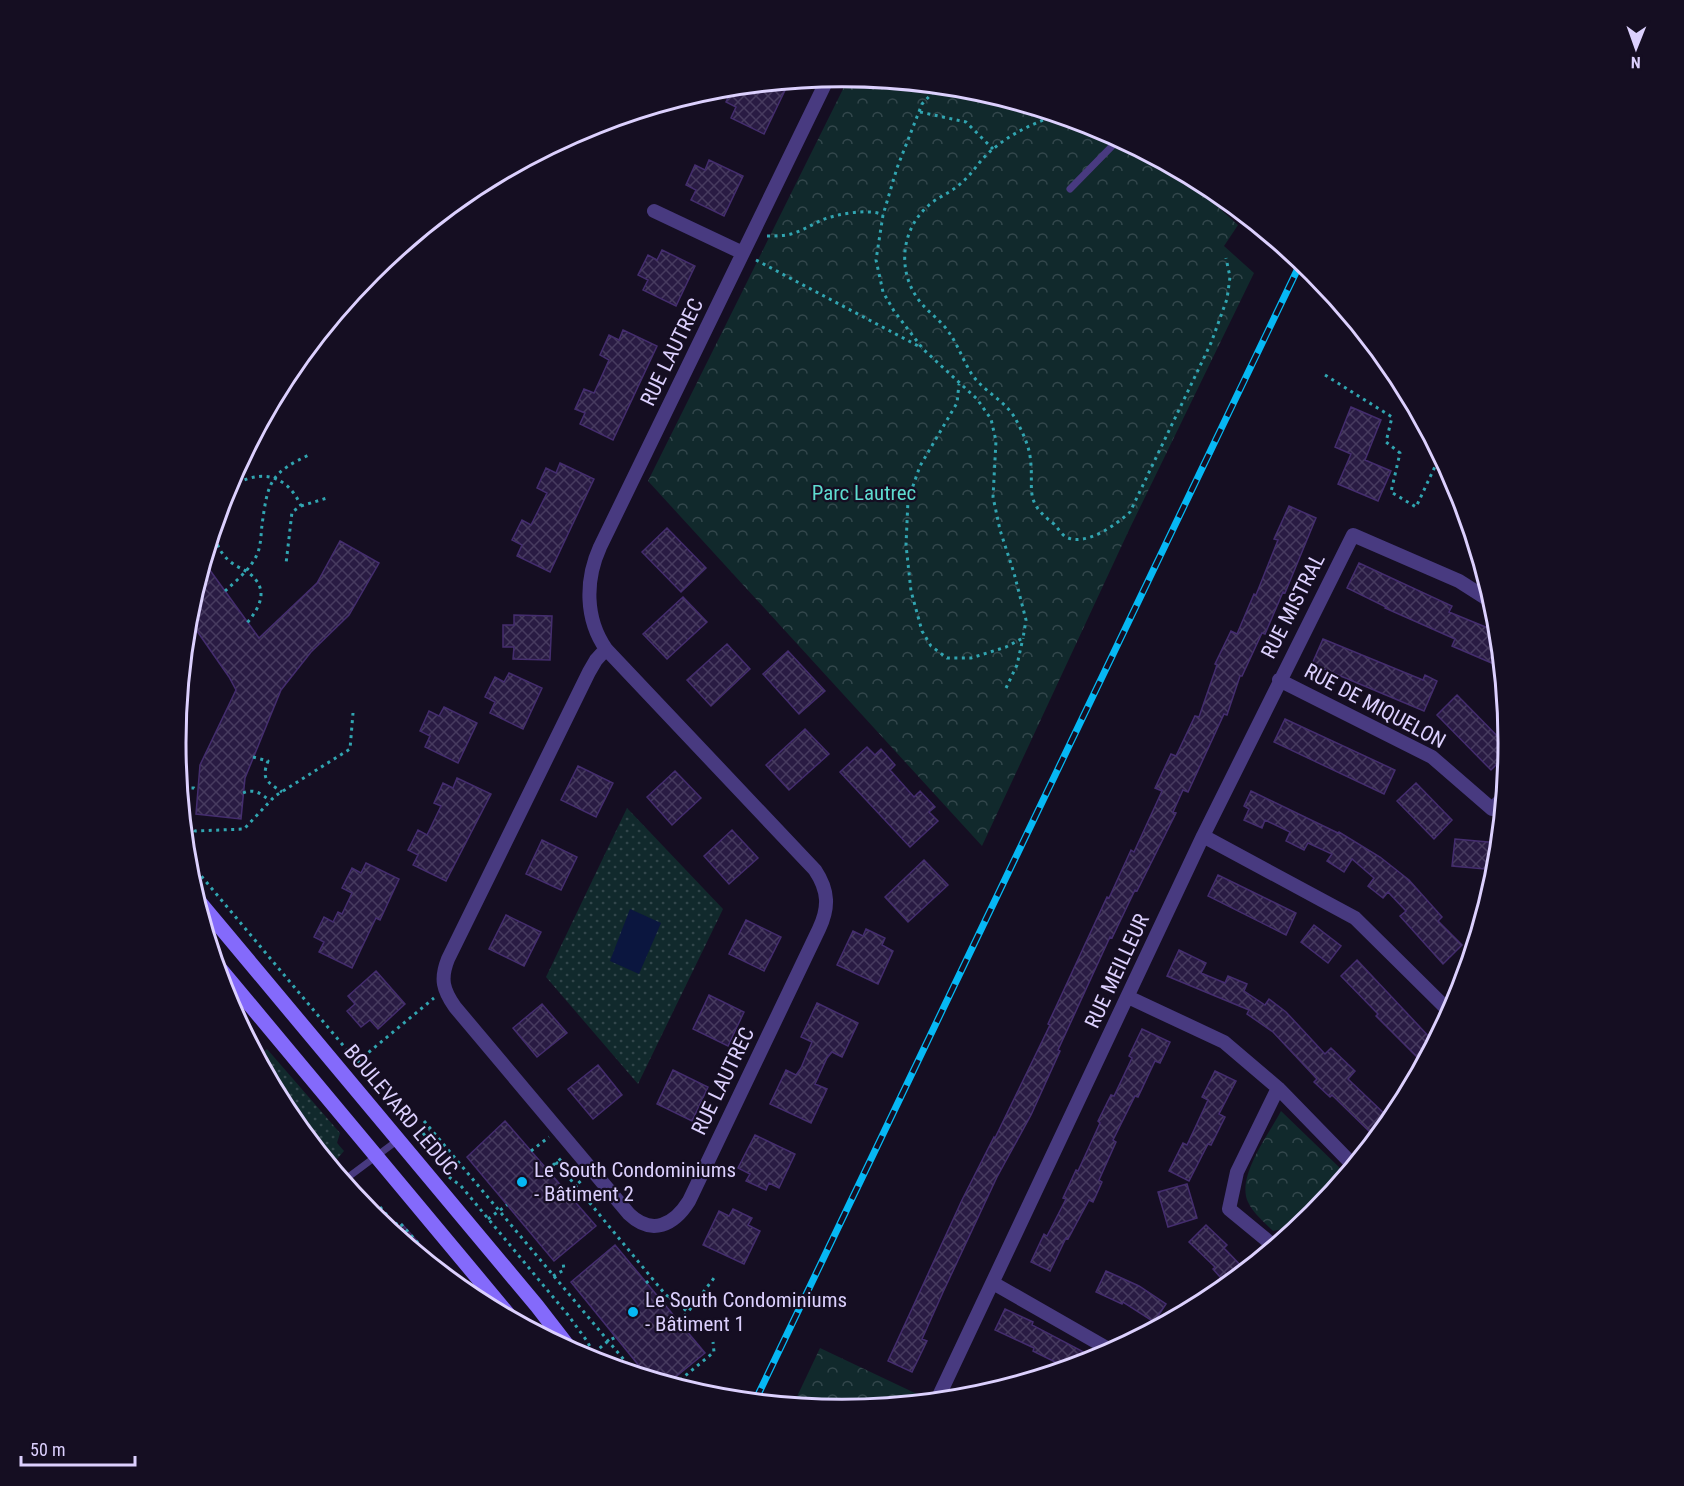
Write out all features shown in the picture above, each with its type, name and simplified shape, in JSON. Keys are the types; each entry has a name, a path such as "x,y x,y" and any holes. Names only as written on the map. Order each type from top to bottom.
{"street":[{"name":"RUE LAUTREC","path":"606,650 589,672 450,955 442,978 445,992 455,1007 634,1219 655,1226 669,1223 677,1217 689,1201 819,929 827,905 824,886 815,870 606,650 597,633 590,605 589,584 594,562 748,256 824,87"},
{"path":"654,211 748,256"},
{"name":"RUE MISTRAL","path":"1203,836 1353,535 1460,581 1481,595"},
{"name":"RUE DE MIQUELON","path":"1279,680 1432,757 1492,809 1495,806"},
{"path":"1203,836 1355,918 1443,1005"},
{"name":"RUE MEILLEUR","path":"941,1391 1203,836"},
{"name":"BOULEVARD LEDUC","path":"208,912 560,1335"},
{"path":"232,983 495,1299"},
{"path":"1128,997 1224,1042 1278,1088 1348,1160"},
{"path":"1268,1241 1228,1209 1237,1172 1278,1088"},
{"path":"993,1283 1102,1345"}],"lane":[{"path":"1070,189 1112,146"},
{"path":"349,1176 398,1140"}],"path":[{"path":"932,94 922,104 897,168 883,215 876,260 883,292 894,311 923,349 977,399 992,419 996,441 993,497 1026,620 1017,664 1006,688"},
{"path":"919,111 966,122 993,149"},
{"path":"1045,119 1031,124 993,149 961,184 928,205 908,230 905,264 909,285 919,301 945,326 974,376 1011,412 1022,431 1030,455 1031,497 1036,509 1056,526 1063,536 1074,540 1093,536 1115,526 1130,512 1211,343 1227,299 1230,277 1226,258"},
{"path":"764,236 790,234 804,230 824,219 862,212 883,215"},
{"path":"748,256 923,349"},
{"path":"1325,375 1392,417 1386,442 1400,453 1391,492 1416,507 1436,465"},
{"path":"959,384 957,403 920,466 908,500 906,545 911,591 922,631 931,646 947,658 971,658 1006,647 1023,638"},
{"path":"225,591 246,571 258,552 269,484 289,464 311,454"},
{"path":"241,481 254,477 274,477 288,486 301,506"},
{"path":"286,564 292,512 301,506 327,498"},
{"path":"217,543 232,563 254,577 260,588 259,609 247,623"},
{"path":"192,828 195,831 244,829 270,801 350,749 353,713"},
{"path":"253,758 268,760 264,772 267,781 282,792"},
{"path":"187,788 194,788 198,791"},
{"path":"243,794 249,790 260,793 270,801"},
{"name":"BOULEVARD LEDUC","path":"200,874 357,1062 364,1074"},
{"path":"357,1062 435,997"},
{"path":"424,1121 626,1362"},
{"name":"BOULEVARD LEDUC","path":"422,1147 416,1140 429,1129"},
{"path":"531,1151 558,1130"},
{"path":"548,1170 556,1162 669,1298 688,1312"},
{"name":"BOULEVARD LEDUC","path":"444,1173 461,1186 568,1316 591,1349"},
{"path":"567,1193 575,1186"},
{"path":"488,1219 507,1205"},
{"path":"380,1207 387,1215"},
{"path":"396,1224 399,1222 402,1224 419,1244"},
{"path":"553,1276 564,1270 563,1262"},
{"path":"646,1283 652,1278"},
{"path":"679,1322 714,1278"},
{"path":"663,1303 669,1298"},
{"path":"596,1351 608,1341 616,1338"},
{"path":"681,1379 714,1352 713,1342"}],"green space":[{"name":"Parc Lautrec","path":"844,87 885,88 970,100 1012,109 1053,122 1093,137 1170,175 1216,205 1238,225 1224,246 1254,273 1129,530 982,846 648,481"},
{"path":"627,808 723,909 638,1084 546,977"},
{"path":"267,1049 340,1133 337,1143 344,1151 336,1160 297,1107 264,1051"},
{"path":"1281,1111 1340,1168 1306,1207 1283,1229 1273,1231 1253,1210 1245,1192 1246,1180 1256,1156"},
{"path":"820,1348 917,1394 885,1398 796,1398"}],"water":[{"path":"630,909 661,923 639,974 610,961"}],"building":[{"path":"785,90 764,134 731,118 736,107 726,102 728,98"},
{"path":"709,160 743,176 724,216 691,200 696,190 686,185 695,165 705,170"},
{"path":"662,250 695,266 676,306 643,290 648,280 638,275 648,255 657,260"},
{"path":"623,330 657,346 613,440 580,424 585,413 575,409 584,389 594,393 600,380 609,360 600,355 609,335 619,340"},
{"path":"1351,407 1381,420 1365,460 1391,471 1378,501 1338,484 1351,454 1335,447"},
{"path":"560,463 594,479 550,572 517,556 522,545 512,540 522,520 531,525 547,493 537,488 546,468 556,473"},
{"path":"1289,506 1316,518 1285,593 1283,592 1265,634 1262,633 1240,676 1227,715 1224,714 1188,792 1183,790 1173,812 1176,813 1112,938 1110,937 1031,1115 997,1177 944,1290 922,1339 927,1341 912,1372 888,1361 962,1200 1050,1025 1048,1024 1107,897 1109,898 1131,850 1134,852 1162,791 1155,788 1171,754 1176,756 1195,716 1199,717 1217,665 1215,664 1231,631 1237,634 1254,594 1256,595 1278,540 1274,539"},
{"path":"667,528 706,568 681,592 642,552"},
{"path":"340,541 379,563 349,615 311,652 281,690 245,778 241,819 196,814 200,765 236,690 196,630 209,569 259,638 317,583"},
{"path":"1359,563 1452,606 1449,612 1487,628 1493,663 1452,646 1455,639 1385,608 1347,588"},
{"path":"683,597 707,622 667,659 643,634"},
{"path":"514,615 552,616 550,660 513,659 514,647 503,647 503,625 514,625"},
{"path":"1323,639 1423,680 1425,675 1437,681 1424,711 1312,664"},
{"path":"727,644 750,669 711,706 687,680"},
{"path":"788,651 825,691 799,714 763,674"},
{"path":"509,673 542,688 523,729 490,713 495,702 485,697 495,677 504,682"},
{"path":"1457,695 1498,737 1498,763 1491,770 1437,715"},
{"path":"444,707 477,723 458,763 425,747 430,736 420,731 429,711 439,716"},
{"path":"1285,719 1395,770 1384,794 1274,742"},
{"path":"805,729 829,754 789,790 766,765"},
{"path":"867,747 875,755 881,749 895,765 890,770 914,797 920,791 935,807 929,812 938,821 910,847 840,772"},
{"path":"578,766 613,783 596,817 561,800"},
{"path":"675,771 701,798 672,825 647,797"},
{"path":"457,778 491,794 446,881 413,865 418,855 408,850 418,830 427,835 441,806 434,803 443,783 453,788"},
{"path":"1416,783 1452,820 1434,839 1397,801"},
{"path":"1251,791 1339,832 1380,857 1409,880 1442,917 1438,921 1462,945 1443,964 1400,916 1406,911 1388,892 1383,898 1368,886 1374,878 1352,859 1344,872 1327,861 1332,854 1308,843 1304,850 1286,841 1290,832 1265,820 1262,828 1244,820 1249,809 1244,806"},
{"path":"732,830 758,858 729,884 704,856"},
{"path":"1455,839 1490,842 1485,869 1452,866"},
{"path":"542,840 577,857 561,890 526,874"},
{"path":"924,860 948,885 908,922 885,897"},
{"path":"366,863 399,879 380,920 376,918 352,968 319,952 324,942 314,937 324,917 333,922 338,912 342,914 352,893 342,888 352,868 361,873"},
{"path":"1218,875 1296,913 1286,935 1208,896"},
{"path":"506,915 541,932 524,966 489,949"},
{"path":"746,920 781,937 764,971 729,954"},
{"path":"1314,925 1341,946 1328,963 1301,942"},
{"path":"866,929 885,938 882,945 893,951 878,984 837,965 853,931 863,936"},
{"path":"1179,950 1206,963 1201,973 1225,983 1228,976 1247,984 1244,991 1265,1005 1269,999 1286,1012 1325,1054 1331,1048 1355,1071 1348,1079 1383,1112 1369,1132 1332,1095 1330,1097 1314,1082 1317,1079 1273,1032 1247,1014 1249,1010 1167,976"},
{"path":"1357,960 1428,1036 1417,1057 1376,1016 1378,1014 1341,976"},
{"path":"376,971 405,1004 378,1029 370,1020 361,1027 347,1011 355,1004 348,996"},
{"path":"709,995 744,1012 728,1046 693,1029"},
{"path":"817,1003 858,1023 842,1057 832,1052 827,1058 815,1084 827,1089 811,1123 770,1104 786,1070 796,1075 801,1068 812,1042 801,1037"},
{"path":"542,1004 567,1033 537,1057 513,1028"},
{"path":"1142,1029 1170,1042 1160,1063 1155,1061 1138,1097 1135,1096 1113,1140 1116,1142 1099,1180 1102,1182 1093,1202 1089,1200 1068,1239 1066,1238 1050,1271 1031,1262 1044,1234 1047,1236 1066,1199 1063,1198 1100,1123 1098,1121 1111,1095 1114,1096 1132,1058 1129,1056"},
{"path":"598,1065 622,1095 593,1119 568,1089"},
{"path":"673,1070 708,1087 692,1121 657,1104"},
{"path":"1215,1071 1236,1081 1219,1114 1225,1117 1189,1181 1169,1171 1183,1143 1187,1145 1208,1100 1202,1097"},
{"name":"Le South Condominiums - Bâtiment 2","path":"505,1121 596,1226 554,1261 467,1157"},
{"path":"755,1135 795,1154 779,1188 769,1183 766,1190 746,1181 750,1174 738,1168"},
{"path":"1187,1184 1197,1218 1168,1227 1158,1192"},
{"path":"733,1209 752,1218 748,1225 760,1231 744,1264 703,1245 719,1211 729,1216"},
{"path":"402,1224 421,1246 409,1236 399,1227"},
{"path":"1206,1225 1227,1245 1224,1248 1239,1264 1221,1278 1213,1269 1215,1267 1189,1242"},
{"name":"Le South Condominiums - Bâtiment 1","path":"615,1245 705,1353 675,1378 640,1367 571,1282"},
{"path":"1106,1271 1139,1286 1166,1304 1157,1318 1152,1321 1123,1302 1122,1304 1096,1292"},
{"path":"1005,1309 1033,1322 1032,1325 1084,1352 1056,1363 1033,1351 1034,1348 995,1330"}],"railway":[{"path":"759,1393 1297,271"}],"place":[{"name":"Le South Condominiums - Bâtiment 2","path":"522,1182"},
{"name":"Le South Condominiums - Bâtiment 1","path":"633,1312"}]}
